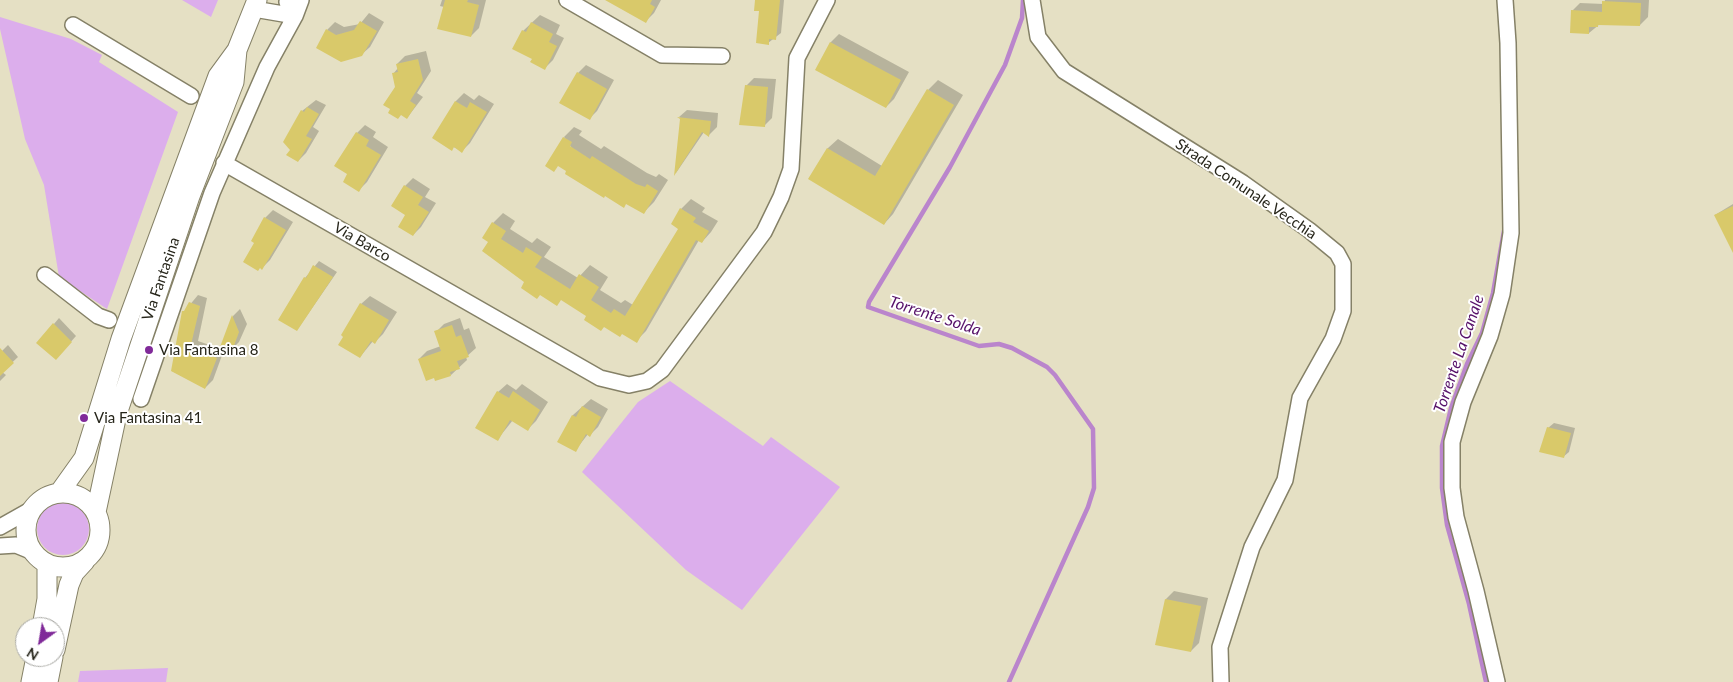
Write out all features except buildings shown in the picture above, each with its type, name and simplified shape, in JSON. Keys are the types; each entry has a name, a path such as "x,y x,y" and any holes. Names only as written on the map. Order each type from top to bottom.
{"street":[{"path":"288,0 287,2 295,16"},
{"path":"141,399 224,163 267,67 295,16 301,0"},
{"path":"567,0 662,55 722,56"},
{"name":"Via Barco","path":"224,163 600,378 629,386 647,381 662,370 764,232 781,197 791,169 798,58 826,0"},
{"name":"Strada Comunale Vecchia","path":"1032,0 1038,37 1064,72 1243,183 1337,253 1343,264 1343,311 1333,338 1300,398 1284,480 1252,547 1220,647 1221,682"},
{"path":"1497,682 1476,591 1456,517 1452,488 1452,442 1463,402 1492,330 1502,294 1510,234 1508,43 1505,0"},
{"name":"Via Fantasina","path":"59,493 84,458 121,339 218,76 237,50 255,5 295,16"},
{"path":"73,25 190,96"},
{"name":"Via Fantasina","path":"96,512 116,414 190,196 234,82 237,50"},
{"path":"45,275 98,316 109,320"},
{"path":"0,527 32,509 46,496 59,493 71,493 86,500 96,512 101,528 97,547 74,573 69,585 62,617"},
{"path":"32,509 26,522 26,537 40,558 47,599 44,617"},
{"path":"0,546 16,546 63,567 85,561"},
{"path":"31,682 34,667"},
{"path":"48,682 52,667"}],"shaded area":[{"path":"182,0 218,0 211,17"},
{"path":"0,17 71,39 102,55 99,62 178,112 107,309 59,277 44,185 25,139 0,29"},
{"path":"670,381 763,446 771,437 840,487 742,610 686,570 582,472 638,402"},
{"path":"63,503 73,505 81,511 87,519 89,529 87,539 81,547 73,553 63,555 53,553 45,547 39,539 37,529 39,519 45,511 53,505"},
{"path":"168,668 166,682 78,682 80,671"}],"waterway":[{"name":"Torrente Solda","path":"1009,682 1088,507 1094,488 1093,429 1055,375 1047,367 1012,348 999,344 979,346 868,307 869,302 950,167 1005,65 1022,18 1023,0"},
{"name":"Torrente La Canale","path":"1486,682 1469,604 1447,525 1442,488 1442,446 1451,408 1467,364 1482,333 1493,293 1504,231"}],"place":[{"name":"Via Fantasina 8","path":"149,350"},
{"name":"Via Fantasina 41","path":"84,418"}]}
